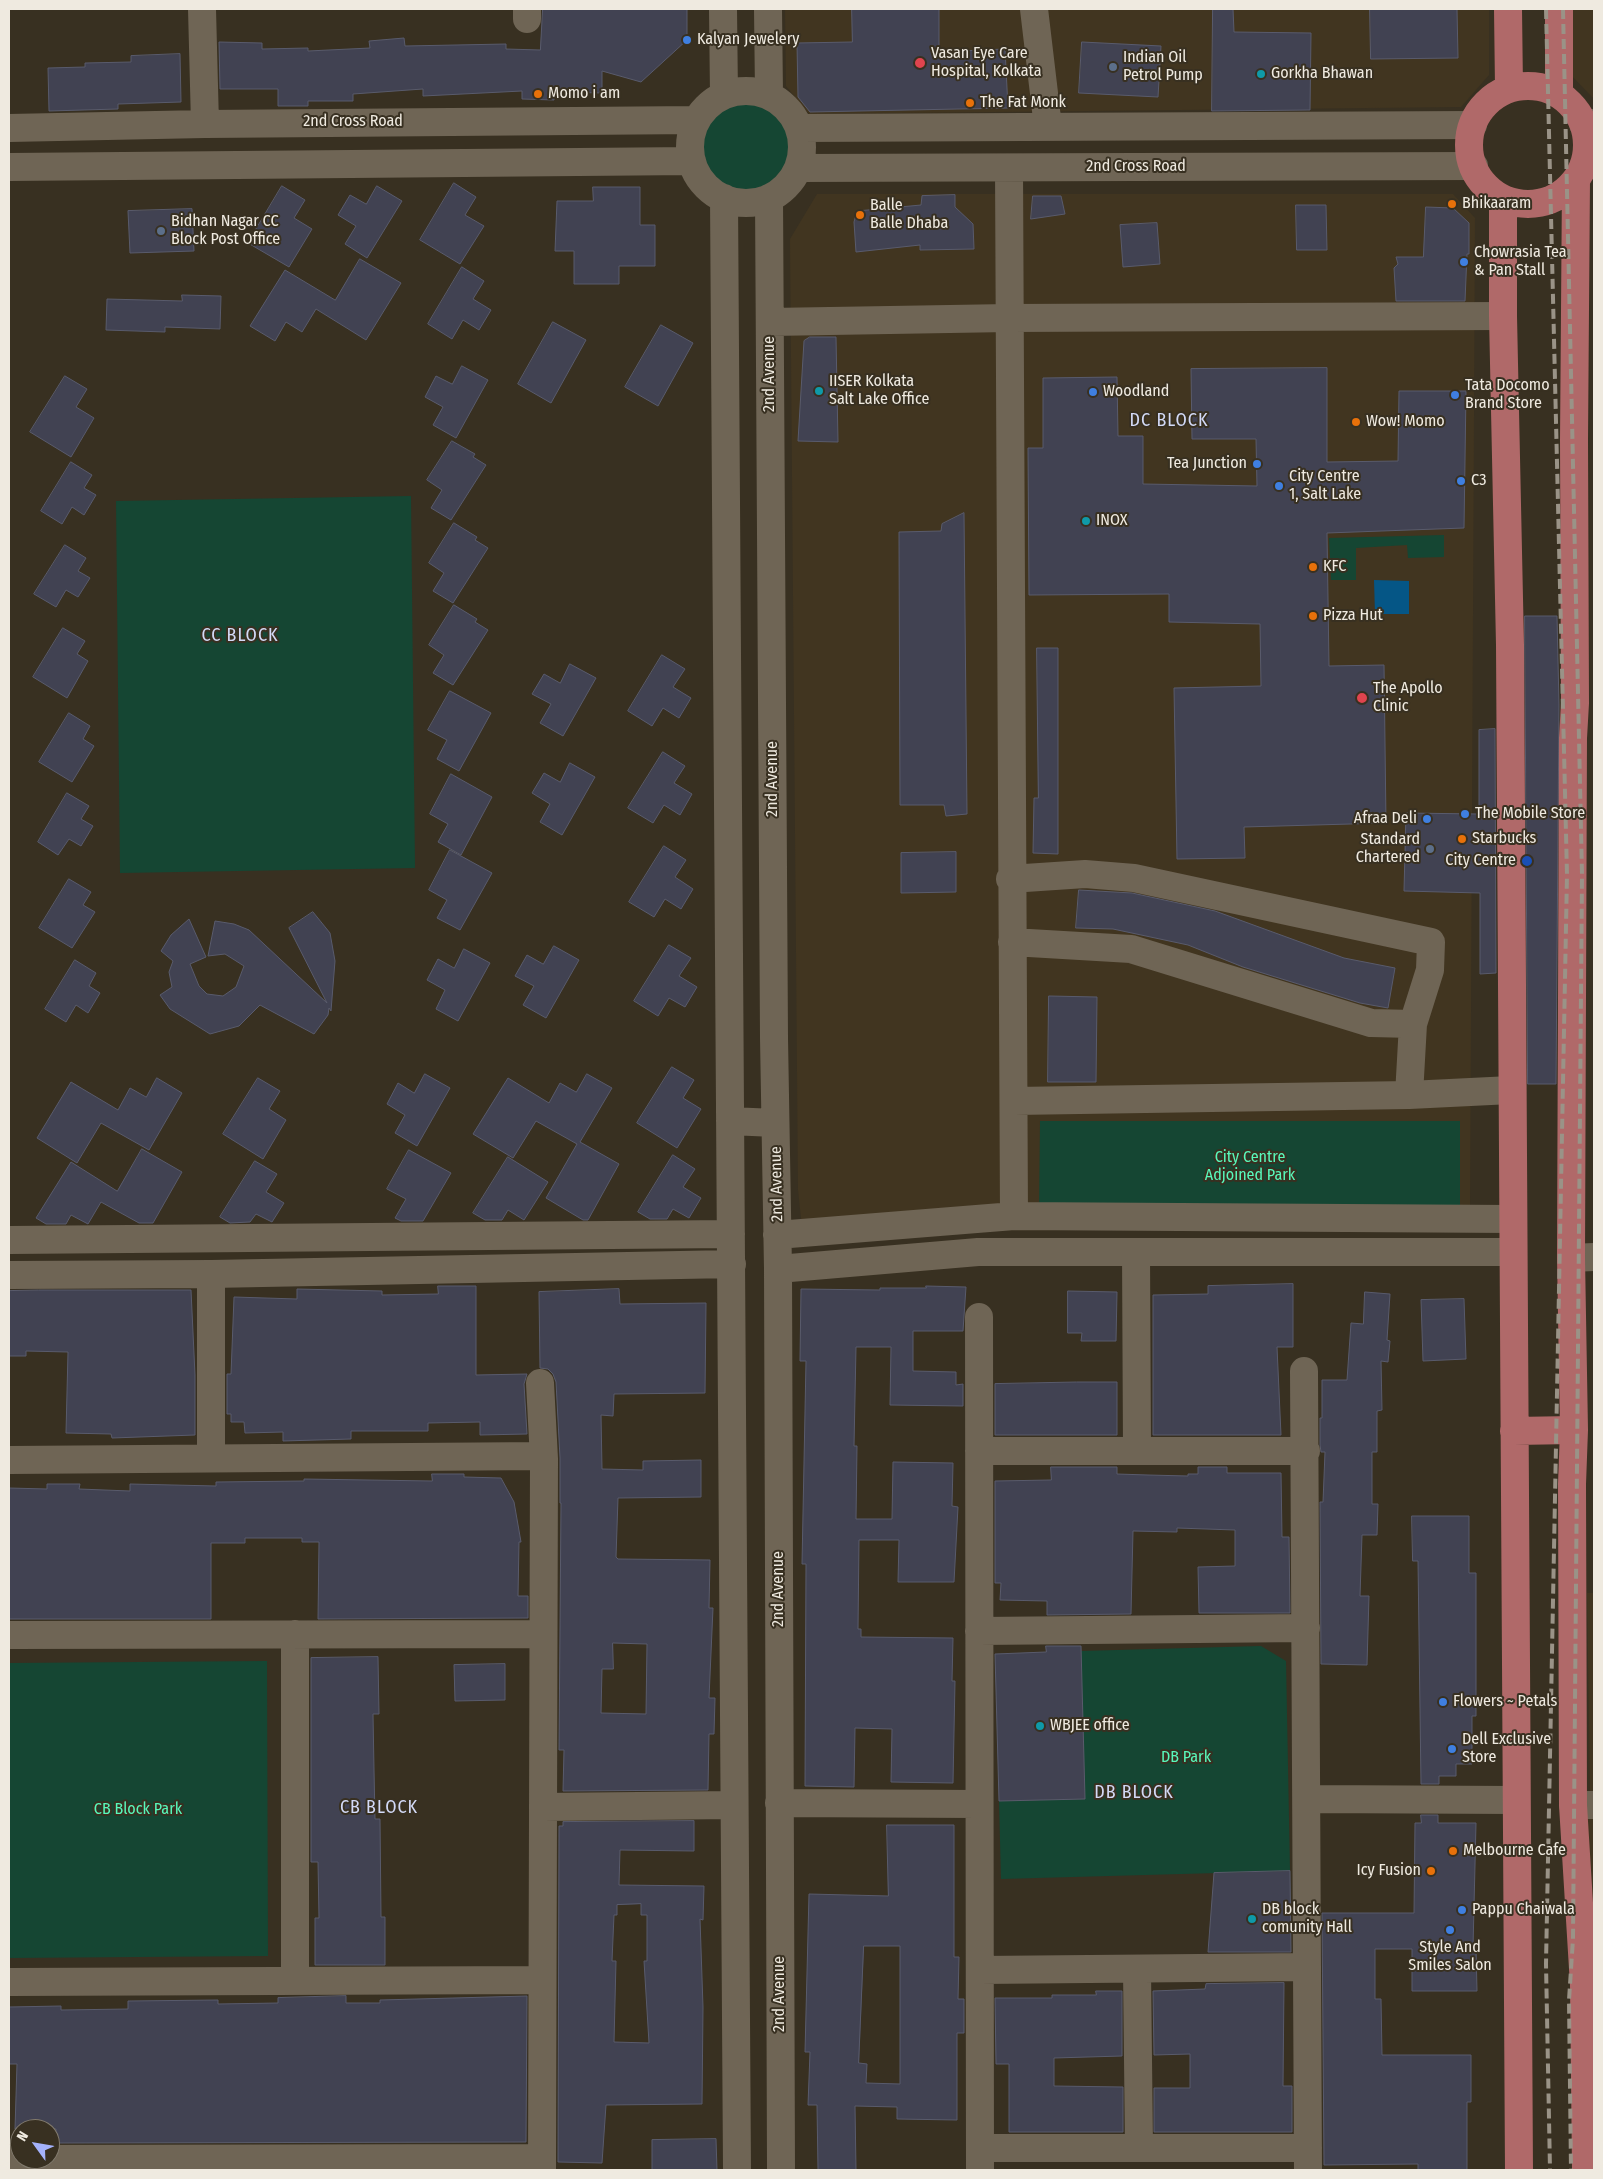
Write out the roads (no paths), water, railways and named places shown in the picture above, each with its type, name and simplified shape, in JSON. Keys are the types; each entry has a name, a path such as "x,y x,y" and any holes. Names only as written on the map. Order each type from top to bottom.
{"main road":[{"path":"1508,9 1509,88"},
{"path":"1559,9 1559,93"},
{"path":"1585,170 1558,197 1528,205 1512,202 1500,197 1479,179 1469,154 1470,134 1477,114 1486,102 1509,88 1528,84 1559,93 1576,107 1589,124 1585,170 1574,440 1575,703 1573,738 1583,1258 1572,1484 1584,1805 1586,2170"},
{"path":"1500,197 1503,208 1503,316 1510,645 1511,1090 1519,2170"},
{"path":"1514,1431 1574,1430"}],"street":[{"path":"202,9 205,124"},
{"path":"723,9 724,95"},
{"path":"768,9 769,94"},
{"path":"1034,9 1048,126"},
{"path":"746,90 769,94 793,114 800,128 802,155 798,168 786,186 769,198 747,203 724,198 704,184 692,161 690,147 697,120 708,106 724,95 746,90"},
{"name":"2nd Cross Road","path":"9,128 205,124 697,120"},
{"path":"800,128 1473,125"},
{"path":"93,126 94,166"},
{"path":"9,167 692,161"},
{"name":"2nd Cross Road","path":"798,168 1474,166"},
{"path":"1009,168 1010,879 1014,1216"},
{"path":"724,198 737,2170"},
{"name":"2nd Avenue","path":"769,198 775,1123 778,1269 781,2170"},
{"path":"770,322 1009,318 1503,316"},
{"path":"1010,879 1085,874 1134,878 1431,942 1430,970 1413,1024 1409,1095"},
{"path":"1012,942 1131,949 1371,1023 1413,1024"},
{"path":"1014,1101 1409,1095 1511,1090"},
{"path":"730,1121 775,1123"},
{"path":"777,1234 1014,1216 1512,1219"},
{"path":"1058,1216 1058,1252"},
{"path":"9,1240 730,1234"},
{"path":"40,1240 43,1275"},
{"path":"778,1269 978,1252 1513,1252"},
{"path":"1136,1252 1137,1451"},
{"path":"9,1275 212,1274 732,1264"},
{"path":"211,1458 212,1274"},
{"path":"979,1318 978,1804 981,2159 1147,2156 1308,2159 1306,1451 1304,1371"},
{"path":"9,2159 220,2164 542,2164 543,1456 540,1383"},
{"path":"979,1451 1306,1451"},
{"path":"9,1460 543,1456"},
{"path":"979,1631 1306,1628"},
{"path":"295,1634 295,1980"},
{"path":"9,1635 543,1634"},
{"path":"1307,1799 1516,1800"},
{"path":"779,1803 978,1804"},
{"path":"543,1807 734,1806"},
{"path":"980,1970 1307,1967"},
{"path":"1137,1968 1147,2156"},
{"path":"9,1982 542,1980"}],"water":[{"path":"1374,580 1409,581 1409,614 1375,614"}],"railway":[{"path":"1546,9 1567,875 1546,1964 1550,2170"},
{"path":"1563,9 1582,875 1573,1939 1569,2000 1571,2170"}],"place":[{"name":"Kalyan Jewelery","path":"687,40"},
{"name":"Vasan Eye Care Hospital, Kolkata","path":"920,63"},
{"name":"Indian Oil Petrol Pump","path":"1113,67"},
{"name":"Gorkha Bhawan","path":"1261,74"},
{"name":"Momo i am","path":"538,94"},
{"name":"The Fat Monk","path":"970,103"},
{"name":"Bhikaaram","path":"1452,204"},
{"name":"Balle Balle Dhaba","path":"860,215"},
{"name":"Bidhan Nagar CC Block Post Office","path":"161,231"},
{"name":"Chowrasia Tea & Pan Stall","path":"1464,262"},
{"name":"IISER Kolkata Salt Lake Office","path":"819,391"},
{"name":"Woodland","path":"1093,392"},
{"name":"Tata Docomo Brand Store","path":"1455,395"},
{"name":"Wow! Momo","path":"1356,422"},
{"name":"Tea Junction","path":"1257,464"},
{"name":"C3","path":"1461,481"},
{"name":"City Centre 1, Salt Lake","path":"1279,486"},
{"name":"INOX","path":"1086,521"},
{"name":"KFC","path":"1313,567"},
{"name":"Pizza Hut","path":"1313,616"},
{"name":"The Apollo Clinic","path":"1362,698"},
{"name":"The Mobile Store","path":"1465,814"},
{"name":"Afraa Deli","path":"1427,819"},
{"name":"Starbucks","path":"1462,839"},
{"name":"Standard Chartered","path":"1430,849"},
{"name":"City Centre","path":"1527,861"},
{"name":"Flowers ~ Petals","path":"1443,1702"},
{"name":"WBJEE office","path":"1040,1726"},
{"name":"Dell Exclusive Store","path":"1452,1749"},
{"name":"Melbourne Cafe","path":"1453,1851"},
{"name":"Icy Fusion","path":"1431,1871"},
{"name":"Pappu Chaiwala","path":"1462,1910"},
{"name":"DB block comunity Hall","path":"1252,1919"},
{"name":"Style And Smiles Salon","path":"1450,1930"}],"district":[{"name":"DC BLOCK","path":"1169,421"},
{"name":"CC BLOCK","path":"240,636"},
{"name":"DB BLOCK","path":"1134,1793"},
{"name":"CB BLOCK","path":"379,1808"}],"park label":[{"name":"City Centre Adjoined Park","path":"1250,1167"},
{"name":"DB Park","path":"1186,1758"},
{"name":"CB Block Park","path":"138,1810"}]}
